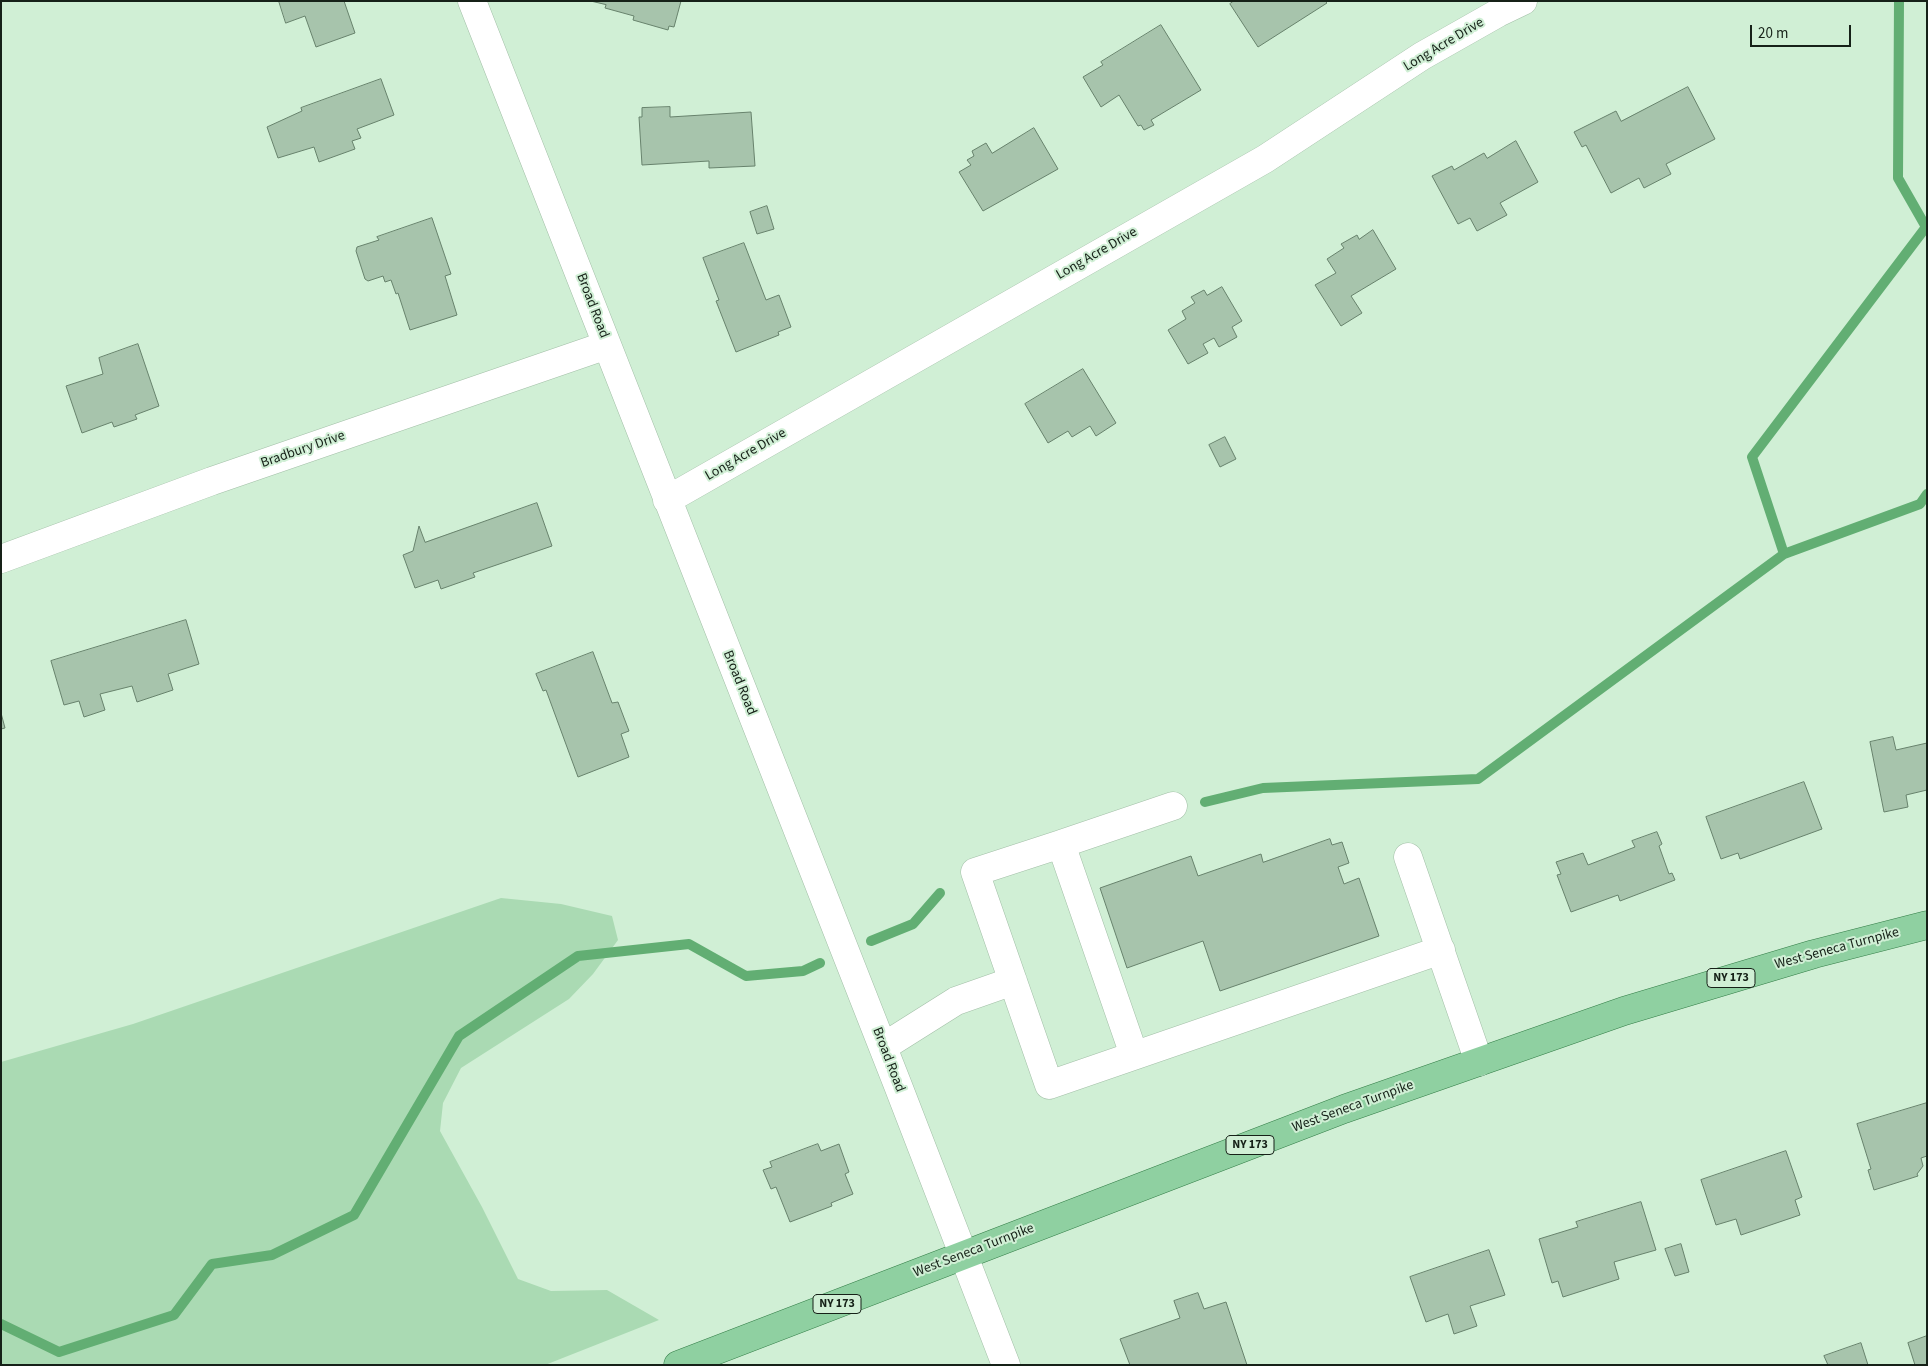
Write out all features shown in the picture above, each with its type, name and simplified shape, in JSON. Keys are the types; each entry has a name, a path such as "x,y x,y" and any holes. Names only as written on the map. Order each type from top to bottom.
{"main road":[{"name":"West Seneca Turnpike","path":"678,1365 1344,1109 1633,1008 1814,954 1927,925"}],"street":[{"name":"Broad Road","path":"472,1 1006,1365"},
{"name":"Long Acre Drive","path":"667,500 1264,159 1422,56 1523,1"},
{"name":"Bradbury Drive","path":"1,560 212,481 607,345"},
{"path":"1173,806 975,872 1049,1085 1441,950"},
{"path":"1061,844 1134,1055"},
{"path":"1408,856 1479,1062"},
{"path":"883,1047 956,1001 1013,981"}],"green space":[{"path":"501,898 561,904 612,916 618,940 593,974 569,999 461,1068 443,1103 440,1131 482,1207 518,1279 551,1291 607,1290 659,1320 545,1365 1,1365 1,1062 133,1024"}],"building":[{"path":"279,1 344,1 355,33 316,47 305,16 286,23"},
{"path":"591,1 681,1 674,27 669,26 668,30 633,20 634,16 605,8 606,5"},
{"path":"1234,1 1325,1 1327,3 1258,47 1230,4"},
{"path":"1161,25 1201,90 1151,120 1154,125 1144,130 1141,125 1138,126 1119,95 1101,107 1083,77 1103,65 1101,62"},
{"path":"381,79 394,115 357,129 361,138 352,141 355,149 319,162 314,147 278,158 267,127 302,111 301,108"},
{"path":"1688,87 1715,139 1666,164 1671,174 1644,188 1639,178 1611,193 1586,145 1582,147 1574,132 1616,111 1621,121"},
{"path":"670,107 670,117 751,112 755,166 709,168 709,161 642,165 639,117 642,117 642,108"},
{"path":"1034,128 1058,169 983,211 959,172 971,165 967,160 974,156 972,151 986,143 992,153"},
{"path":"1516,141 1538,182 1500,203 1507,215 1477,231 1470,218 1458,224 1432,176 1452,166 1454,170 1484,153 1487,158"},
{"path":"767,206 774,229 757,234 750,212"},
{"path":"432,218 451,274 445,276 457,315 410,330 398,293 396,294 391,280 385,282 383,276 368,281 365,279 356,251 357,247 379,240 377,237"},
{"path":"1373,230 1396,269 1351,296 1362,313 1341,326 1315,285 1336,273 1327,259 1344,248 1341,244 1357,235 1359,239"},
{"path":"744,243 766,300 779,295 791,327 778,332 779,335 736,352 716,301 719,300 703,258"},
{"path":"1222,287 1242,321 1232,327 1237,337 1219,347 1214,338 1203,344 1208,353 1188,364 1168,330 1186,319 1182,311 1195,303 1191,297 1204,290 1207,295"},
{"path":"138,344 159,406 135,415 137,419 114,427 112,422 82,433 66,386 103,374 99,358"},
{"path":"1083,369 1116,423 1096,436 1090,426 1072,437 1068,431 1048,443 1025,404"},
{"path":"1225,437 1236,459 1220,467 1209,445"},
{"path":"537,503 552,546 473,573 475,577 441,589 438,580 415,588 403,555 413,551 419,526 425,542"},
{"path":"186,620 199,664 168,674 173,690 137,702 132,686 100,694 105,710 84,717 79,701 64,705 51,661"},
{"path":"593,652 612,703 618,702 629,731 621,734 629,757 578,777 546,690 543,691 536,674"},
{"path":"1,713 5,728 1,729"},
{"path":"1893,737 1896,750 1927,743 1927,790 1906,795 1908,807 1884,812 1870,742"},
{"path":"1804,782 1822,829 1740,859 1738,853 1721,859 1706,817"},
{"path":"1657,832 1662,844 1659,846 1669,874 1672,873 1675,880 1620,901 1618,895 1571,912 1557,875 1561,874 1556,862 1583,853 1588,865 1635,847 1632,841"},
{"path":"1330,839 1332,845 1342,842 1349,863 1338,867 1344,884 1359,878 1379,936 1220,991 1203,941 1127,968 1100,888 1191,856 1198,876 1261,854 1263,862"},
{"path":"1927,1103 1927,1156 1921,1158 1923,1166 1917,1174 1918,1176 1874,1190 1868,1170 1871,1169 1857,1124"},
{"path":"818,1144 821,1151 839,1144 849,1172 845,1174 853,1194 831,1203 832,1206 790,1222 776,1187 771,1189 763,1170 772,1167 770,1162"},
{"path":"1786,1151 1802,1197 1795,1200 1800,1215 1741,1235 1736,1219 1716,1225 1701,1180"},
{"path":"1641,1202 1656,1250 1614,1262 1619,1279 1563,1297 1558,1281 1552,1283 1539,1239 1578,1227 1576,1222"},
{"path":"1681,1244 1689,1272 1675,1276 1665,1249"},
{"path":"1489,1250 1505,1295 1470,1306 1477,1326 1454,1334 1448,1314 1426,1322 1410,1277"},
{"path":"1198,1293 1204,1309 1226,1302 1247,1365 1130,1365 1120,1339 1180,1318 1174,1301"},
{"path":"1927,1336 1927,1365 1915,1365 1908,1343"},
{"path":"1861,1343 1868,1365 1828,1365 1824,1356"}],"waterway":[{"path":"1784,554 1752,457 1926,227 1898,178 1899,1"},
{"path":"1205,802 1263,788 1478,779 1784,554 1920,504 1927,494"},
{"path":"871,941 913,924 940,893"},
{"path":"1,1324 59,1352 174,1315 212,1264 272,1255 354,1215 459,1036 578,956 689,944 746,976 803,971 820,963"}]}
